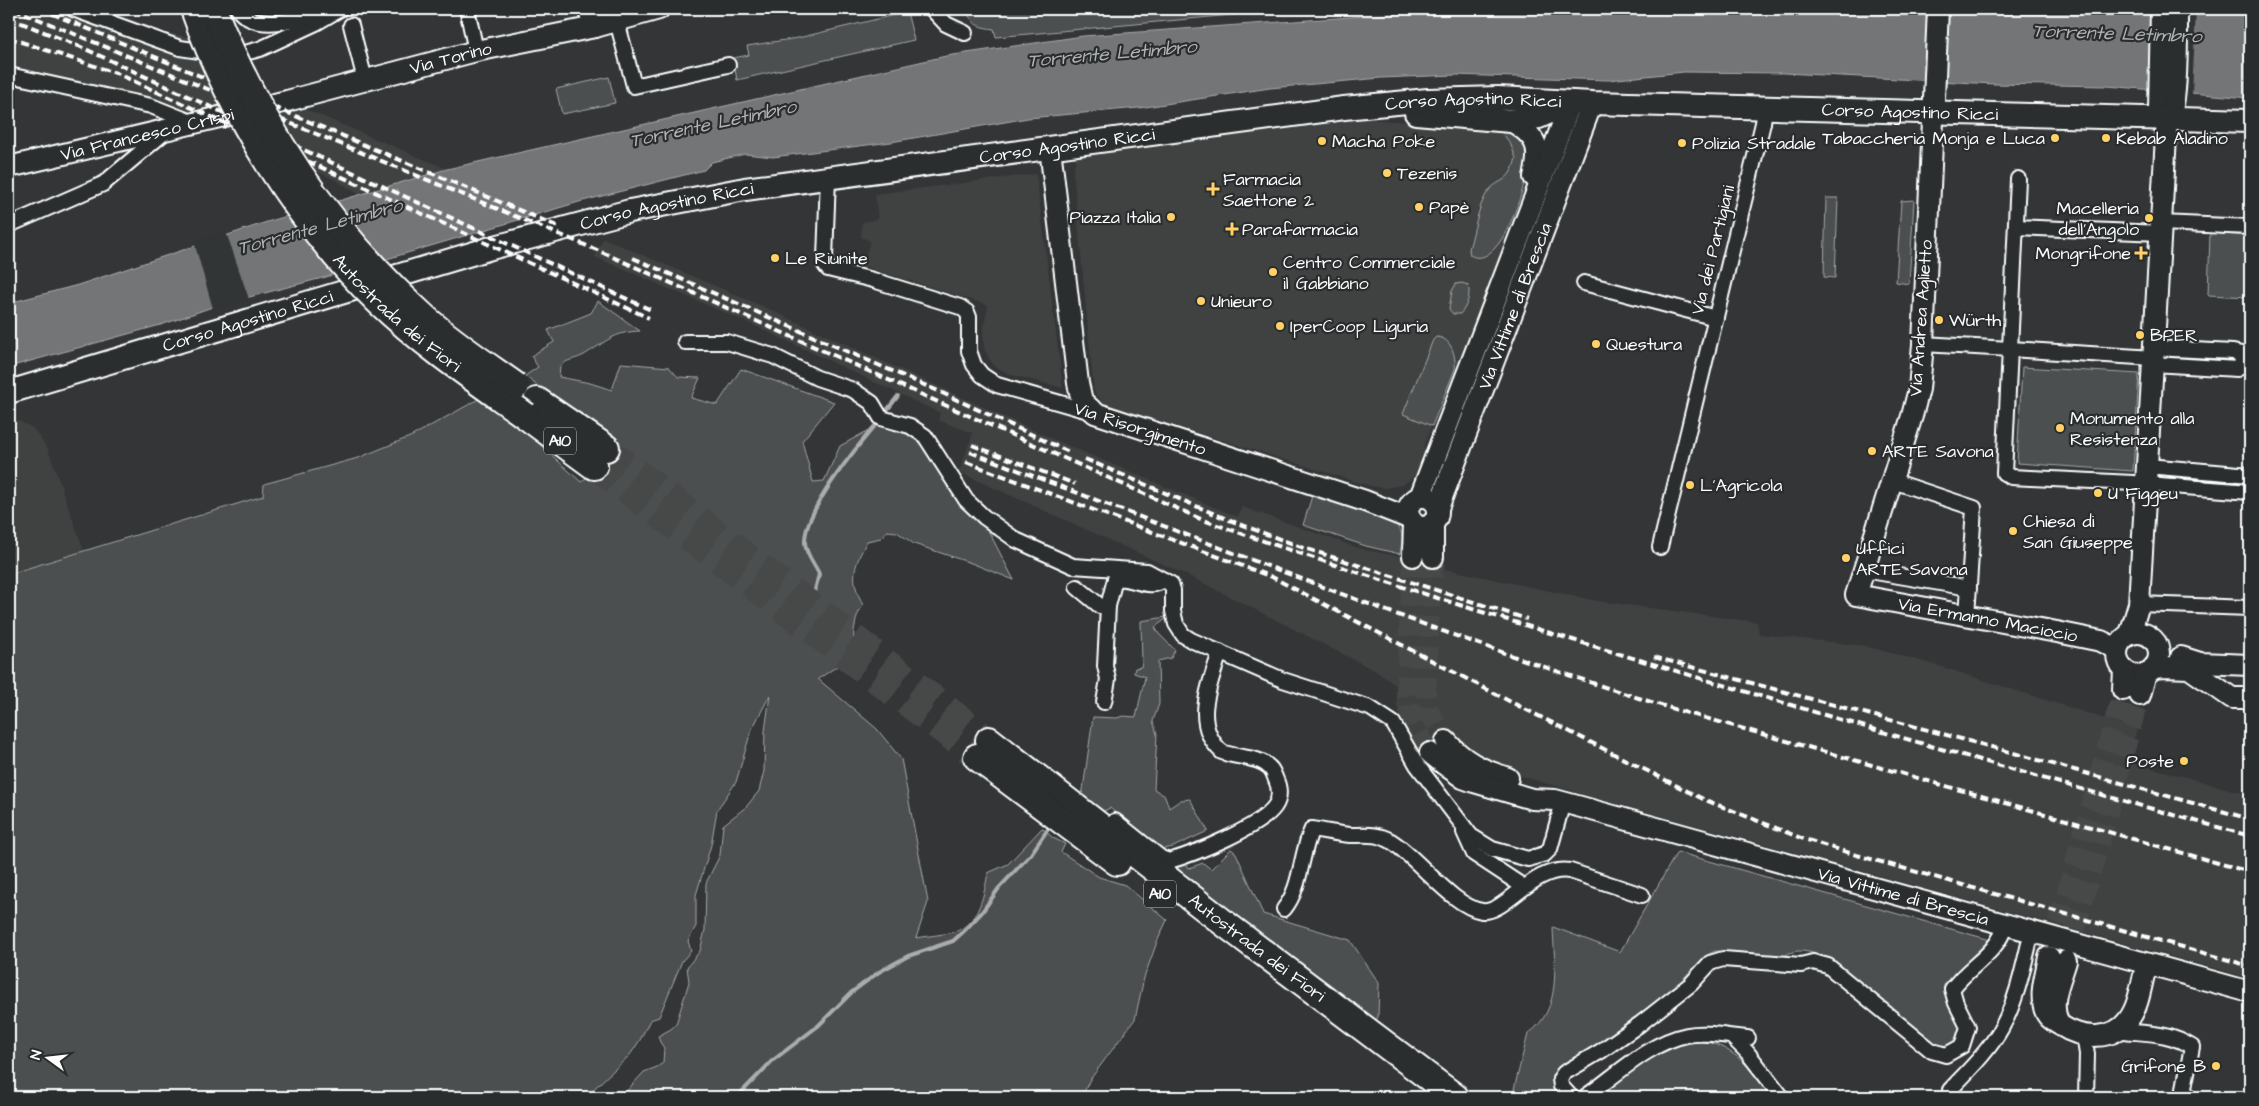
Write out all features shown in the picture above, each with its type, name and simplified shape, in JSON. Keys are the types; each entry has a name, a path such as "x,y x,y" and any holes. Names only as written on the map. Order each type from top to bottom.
{"highway":[{"name":"Autostrada dei Fiori","path":"194,9 222,79 249,129 311,226 344,265 380,302 419,337 532,408 600,457"},
{"name":"Autostrada dei Fiori","path":"213,9 243,77 269,127 298,174 329,216 363,256 426,318 532,408"},
{"name":"Autostrada dei Fiori","path":"983,749 1346,1026 1455,1097"},
{"name":"Autostrada dei Fiori","path":"1346,1026 1425,1097"}],"main road":[{"name":"Corso Agostino Ricci","path":"9,392 491,248 622,214 745,189 1344,108 1428,100 1498,98 1581,103 1765,106 1933,102 2167,105 2250,121"},
{"name":"Corso Agostino Ricci","path":"1344,108 1511,121 1539,117 1581,103"}],"street":[{"path":"73,9 180,48 233,56 260,49 340,9"},
{"path":"238,9 248,18 264,22 294,18 324,9"},
{"path":"467,9 476,51"},
{"name":"Via Torino","path":"287,101 476,51 591,18 617,21 659,9"},
{"path":"932,9 946,24 965,33"},
{"name":"Via Andrea Aglietto","path":"1856,595 1893,481 1919,389 1923,344 1938,9"},
{"path":"2161,9 2167,105"},
{"path":"2167,105 2169,9"},
{"path":"2177,9 2167,105 2139,604 2147,652 2131,692 2124,670 2118,660 2117,649 2120,643 2147,652 2200,663 2250,665"},
{"path":"617,21 634,86 728,65"},
{"path":"351,26 365,80"},
{"path":"9,75 151,106 194,123"},
{"name":"Via Francesco Crispi","path":"9,168 287,101"},
{"name":"Via Vittime di Brescia","path":"1423,556 1421,512 1525,223 1581,103"},
{"name":"Via Vittime di Brescia","path":"1421,512 1581,103"},
{"name":"Via dei Partigiani","path":"1660,547 1764,123 1765,106"},
{"name":"Via Vittime di Brescia","path":"1511,121 1534,138 1537,150 1537,164 1524,208 1525,223"},
{"path":"9,225 103,184 169,129"},
{"path":"1050,148 1078,383 1082,400 1095,413"},
{"name":"Via Risorgimento","path":"828,178 825,265 828,269 946,303 967,312 969,316 969,352 974,365 982,376 1002,387 1095,413 1365,501 1421,512"},
{"path":"2018,178 2004,473 2012,477 2250,475"},
{"path":"2016,227 2250,227"},
{"path":"1584,283 1716,318"},
{"path":"685,342 727,342 747,347 791,363 817,378 853,390 872,403 881,418 910,426 925,436 966,500 984,517 1016,540 1073,566 1147,571 1170,584 1173,590 1173,611 1176,624 1183,635 1283,680 1370,708 1392,723 1417,765 1471,836 1492,849 1528,859 1540,857 1550,850 1559,801"},
{"path":"1923,344 2154,357 2237,369 2242,365 2243,358 2241,354 2233,352 2154,357"},
{"path":"2147,475 2250,492"},
{"path":"1893,481 1974,508 1967,616"},
{"name":"Via Ermanno Maciocio","path":"1864,570 1969,588"},
{"path":"1104,702 1108,679 1105,666 1108,606 1115,579 1120,578 1140,584 1159,584 1164,580"},
{"path":"1077,588 1100,606 1108,606"},
{"name":"Via Ermanno Maciocio","path":"1856,595 2101,641 2117,649"},
{"path":"2139,604 2250,608"},
{"path":"1115,821 1161,858 1169,861 1222,840 1257,822 1276,805 1279,795 1278,784 1271,768 1264,762 1222,752 1208,732 1204,715 1205,701 1220,652"},
{"path":"2124,670 2134,675 2147,652"},
{"path":"2147,652 2164,667 2189,668 2232,698 2250,698"},
{"name":"Via Vittime di Brescia","path":"1438,747 1445,766 1469,780 1532,799 1559,801 2250,992"},
{"path":"1460,823 1474,854 1524,887"},
{"path":"1284,909 1291,901 1302,855 1312,829 1379,836 1392,841 1448,891 1469,907 1483,911 1493,908 1540,876 1559,869 1642,895"},
{"path":"1570,1097 1562,1086 1560,1079 1564,1072 1601,1051 1640,1024 1691,984 1710,963 1723,958 1801,965 1813,962 1828,966 1932,1051 1946,1056 1962,1046 1968,1027 1956,1003 1952,989 1961,977 1996,946 2006,924"},
{"path":"1950,1090 1993,1042 2003,1027 2032,931"},
{"path":"2058,959 2042,993 2046,1014 2051,1020 2075,1033 2098,1036 2116,1030 2129,1019 2136,1006 2146,964"},
{"path":"2116,1030 2142,1034 2158,1033 2180,1040 2192,1047 2184,1088 2188,1097"},
{"path":"1585,1097 1634,1060 1664,1042 1688,1035 1718,1033 1732,1037 1748,1038"},
{"path":"2084,1035 2087,1054 2086,1097"},
{"path":"1732,1037 1748,1052 1782,1097"}],"shaded area":[{"path":"9,9 107,9 163,32 193,38 243,83 447,169 361,195 337,181 178,107 9,66"},
{"path":"962,9 1296,9 996,37 994,29 977,25"},
{"path":"907,12 914,40 737,80 733,58 749,55 747,46 798,38"},
{"path":"609,77 615,103 562,114 556,89"},
{"name":"Centro Commerciale il Gabbiano","path":"1368,119 1509,130 1526,181 1505,235 1504,254 1463,358 1455,369 1424,445 1423,461 1414,477 1402,485 1385,488 1370,486 1105,404 1094,392 1073,170 1077,157 1333,121"},
{"path":"1500,130 1516,133 1521,136 1526,144 1529,153 1525,181 1512,219 1503,237 1493,250 1482,257 1470,255 1469,249 1484,198 1491,188 1507,177 1516,158 1510,143"},
{"path":"1036,174 1063,388 1012,375 994,366 984,347 983,333 988,305 863,266 870,241 861,237 862,222 878,219 875,194"},
{"path":"1826,198 1838,198 1835,278 1824,277"},
{"path":"1914,200 1909,284 1896,282 1901,201"},
{"path":"2210,233 2250,236 2250,297 2208,295"},
{"path":"603,238 762,306 1055,440 1238,517 1242,507 1364,550 1398,556 1445,557 1445,569 1597,601 1757,622 1759,634 1865,646 1939,666 2137,729 2128,761 2250,795 2250,978 1582,794 1492,767 1461,745 1451,734 1418,755 1403,726 1397,706 1397,686 1374,670 1191,577 959,472 973,433 938,420 940,413 751,324 595,257"},
{"path":"1456,284 1468,285 1468,301 1460,314 1453,314 1449,309 1452,291"},
{"path":"598,301 640,331 623,333 584,355 565,362 560,366 559,377 590,383 612,390 621,363 669,367 678,377 700,378 691,398 717,405 741,369 834,402 802,441 813,482 824,481 840,446 882,423 920,439 943,470 953,494 988,530 1014,580 914,544 897,532 887,531 881,538 867,541 856,565 855,572 856,587 863,605 857,616 853,651 845,661 818,679 877,729 901,759 928,902 916,938 951,933 966,925 980,905 988,873 1008,864 1042,828 1053,838 1065,844 1061,852 1099,877 1125,885 1167,920 1144,978 1135,1019 1089,1081 1082,1097 621,1097 644,1072 663,1063 664,1048 658,1036 676,1024 689,982 687,967 700,951 705,930 706,883 720,855 723,825 746,807 759,791 764,771 765,731 770,695 751,731 736,782 717,810 711,845 696,895 696,926 688,941 691,951 682,961 659,1017 650,1020 630,1055 585,1097 9,1097 9,574 263,496 264,484 358,458 412,436 486,395 581,482 590,475 568,410 525,376 538,367 531,356 554,342 548,330 591,313"},
{"path":"1436,337 1446,340 1452,348 1455,369 1432,426 1403,414 1433,340"},
{"path":"2022,367 2139,374 2133,471 2017,463"},
{"path":"9,416 33,428 48,449 84,551 9,574"},
{"path":"1312,496 1388,519 1397,526 1402,534 1400,554 1366,546 1303,525"},
{"path":"1166,617 1155,627 1159,634 1175,650 1171,658 1158,661 1159,704 1153,721 1157,734 1154,789 1165,796 1169,808 1181,800 1190,799 1208,831 1173,847 1159,850 1110,808 1098,814 1082,797 1093,717 1136,717 1145,677 1134,673 1135,668 1141,667 1142,663 1141,621"},
{"path":"1231,849 1236,853 1263,914 1350,940 1379,983 1378,1017 1373,1025 1170,870 1186,864 1189,868 1203,863 1211,869"},
{"path":"1677,852 1994,941 1947,998 1959,1024 1960,1034 1958,1039 1955,1043 1946,1046 1931,1044 1825,957 1814,953 1799,951 1784,956 1715,951 1705,956 1678,984 1601,1044 1560,1065 1555,1072 1553,1080 1556,1097 1512,1097 1528,1034 1539,1024 1547,1012 1552,999 1555,971 1553,927 1620,952"},
{"path":"1697,1040 1720,1046 1729,1051 1745,1064 1768,1089 1758,1097 1599,1097 1656,1053 1669,1047"}],"water":[{"name":"Torrente Letimbro","path":"1464,9 2250,9 2250,98 2107,86 1994,84 1784,73 1684,72 1608,80 1455,75 1381,78 1270,88 1139,108 1028,118 891,142 773,157 745,154 712,162 704,170 579,202 326,277 215,306 164,324 9,367 9,303 78,285 267,222 447,169 946,56 1083,36"}],"pier":[{"path":"2158,9 2196,9 2192,95 2155,92"},
{"path":"226,232 249,299 213,309 194,242"}],"waterway":[{"path":"884,414 898,396"},
{"path":"814,594 819,574 805,543 807,530 813,514 834,478 880,420"},
{"path":"737,1097 772,1061 818,1026 852,992 879,972 908,956 953,941 982,912 999,888 1031,854 1048,829"}],"tunnel":[{"path":"606,448 989,740"},
{"path":"594,466 977,757"},
{"path":"1413,556 1406,692 1415,724 1430,753"},
{"path":"1433,557 1426,691 1428,710 1446,741"},
{"path":"2050,953 2123,690"},
{"path":"2067,959 2140,695"}],"railway":[{"path":"14,9 597,250 1203,520 1402,587 1603,649 1929,746 2250,836"},
{"path":"41,9 557,226"},
{"path":"9,18 81,47 651,310"},
{"path":"9,38 116,73 649,318"},
{"path":"633,258 938,391 1069,452"},
{"path":"972,445 1075,484"},
{"path":"970,452 1321,586 1498,651 1587,681 1677,710 2250,872"},
{"path":"1085,459 1229,520 1301,547 1527,619"},
{"path":"966,462 1272,577 1509,701 1703,799 1801,838 2250,966"},
{"path":"1654,657 1999,749 2250,819"}],"place":[{"name":"Tabaccheria Monja e Luca","path":"2055,138"},
{"name":"Kebab Aladino","path":"2106,138"},
{"name":"Macha Poke","path":"1322,141"},
{"name":"Polizia Stradale","path":"1682,143"},
{"name":"Tezenis","path":"1387,173"},
{"name":"Farmacia Saettone 2","path":"1213,189"},
{"name":"Papè","path":"1419,207"},
{"name":"Piazza Italia","path":"1171,217"},
{"name":"Macelleria dell'Angolo","path":"2149,218"},
{"name":"Parafarmacia","path":"1232,229"},
{"name":"Mongrifone","path":"2141,253"},
{"name":"Le Riunite","path":"775,258"},
{"name":"Centro Commerciale il Gabbiano","path":"1273,272"},
{"name":"Unieuro","path":"1201,301"},
{"name":"Würth","path":"1939,320"},
{"name":"IperCoop Liguria","path":"1280,326"},
{"name":"BPER","path":"2140,335"},
{"name":"Questura","path":"1596,344"},
{"name":"Monumento alla Resistenza","path":"2060,428"},
{"name":"ARTE Savona","path":"1872,451"},
{"name":"L'Agricola","path":"1690,485"},
{"name":"U Figgeu","path":"2098,493"},
{"name":"Chiesa di San Giuseppe","path":"2013,531"},
{"name":"Uffici ARTE Savona","path":"1846,558"},
{"name":"Poste","path":"2184,761"},
{"name":"Grifone B","path":"2216,1066"}]}
